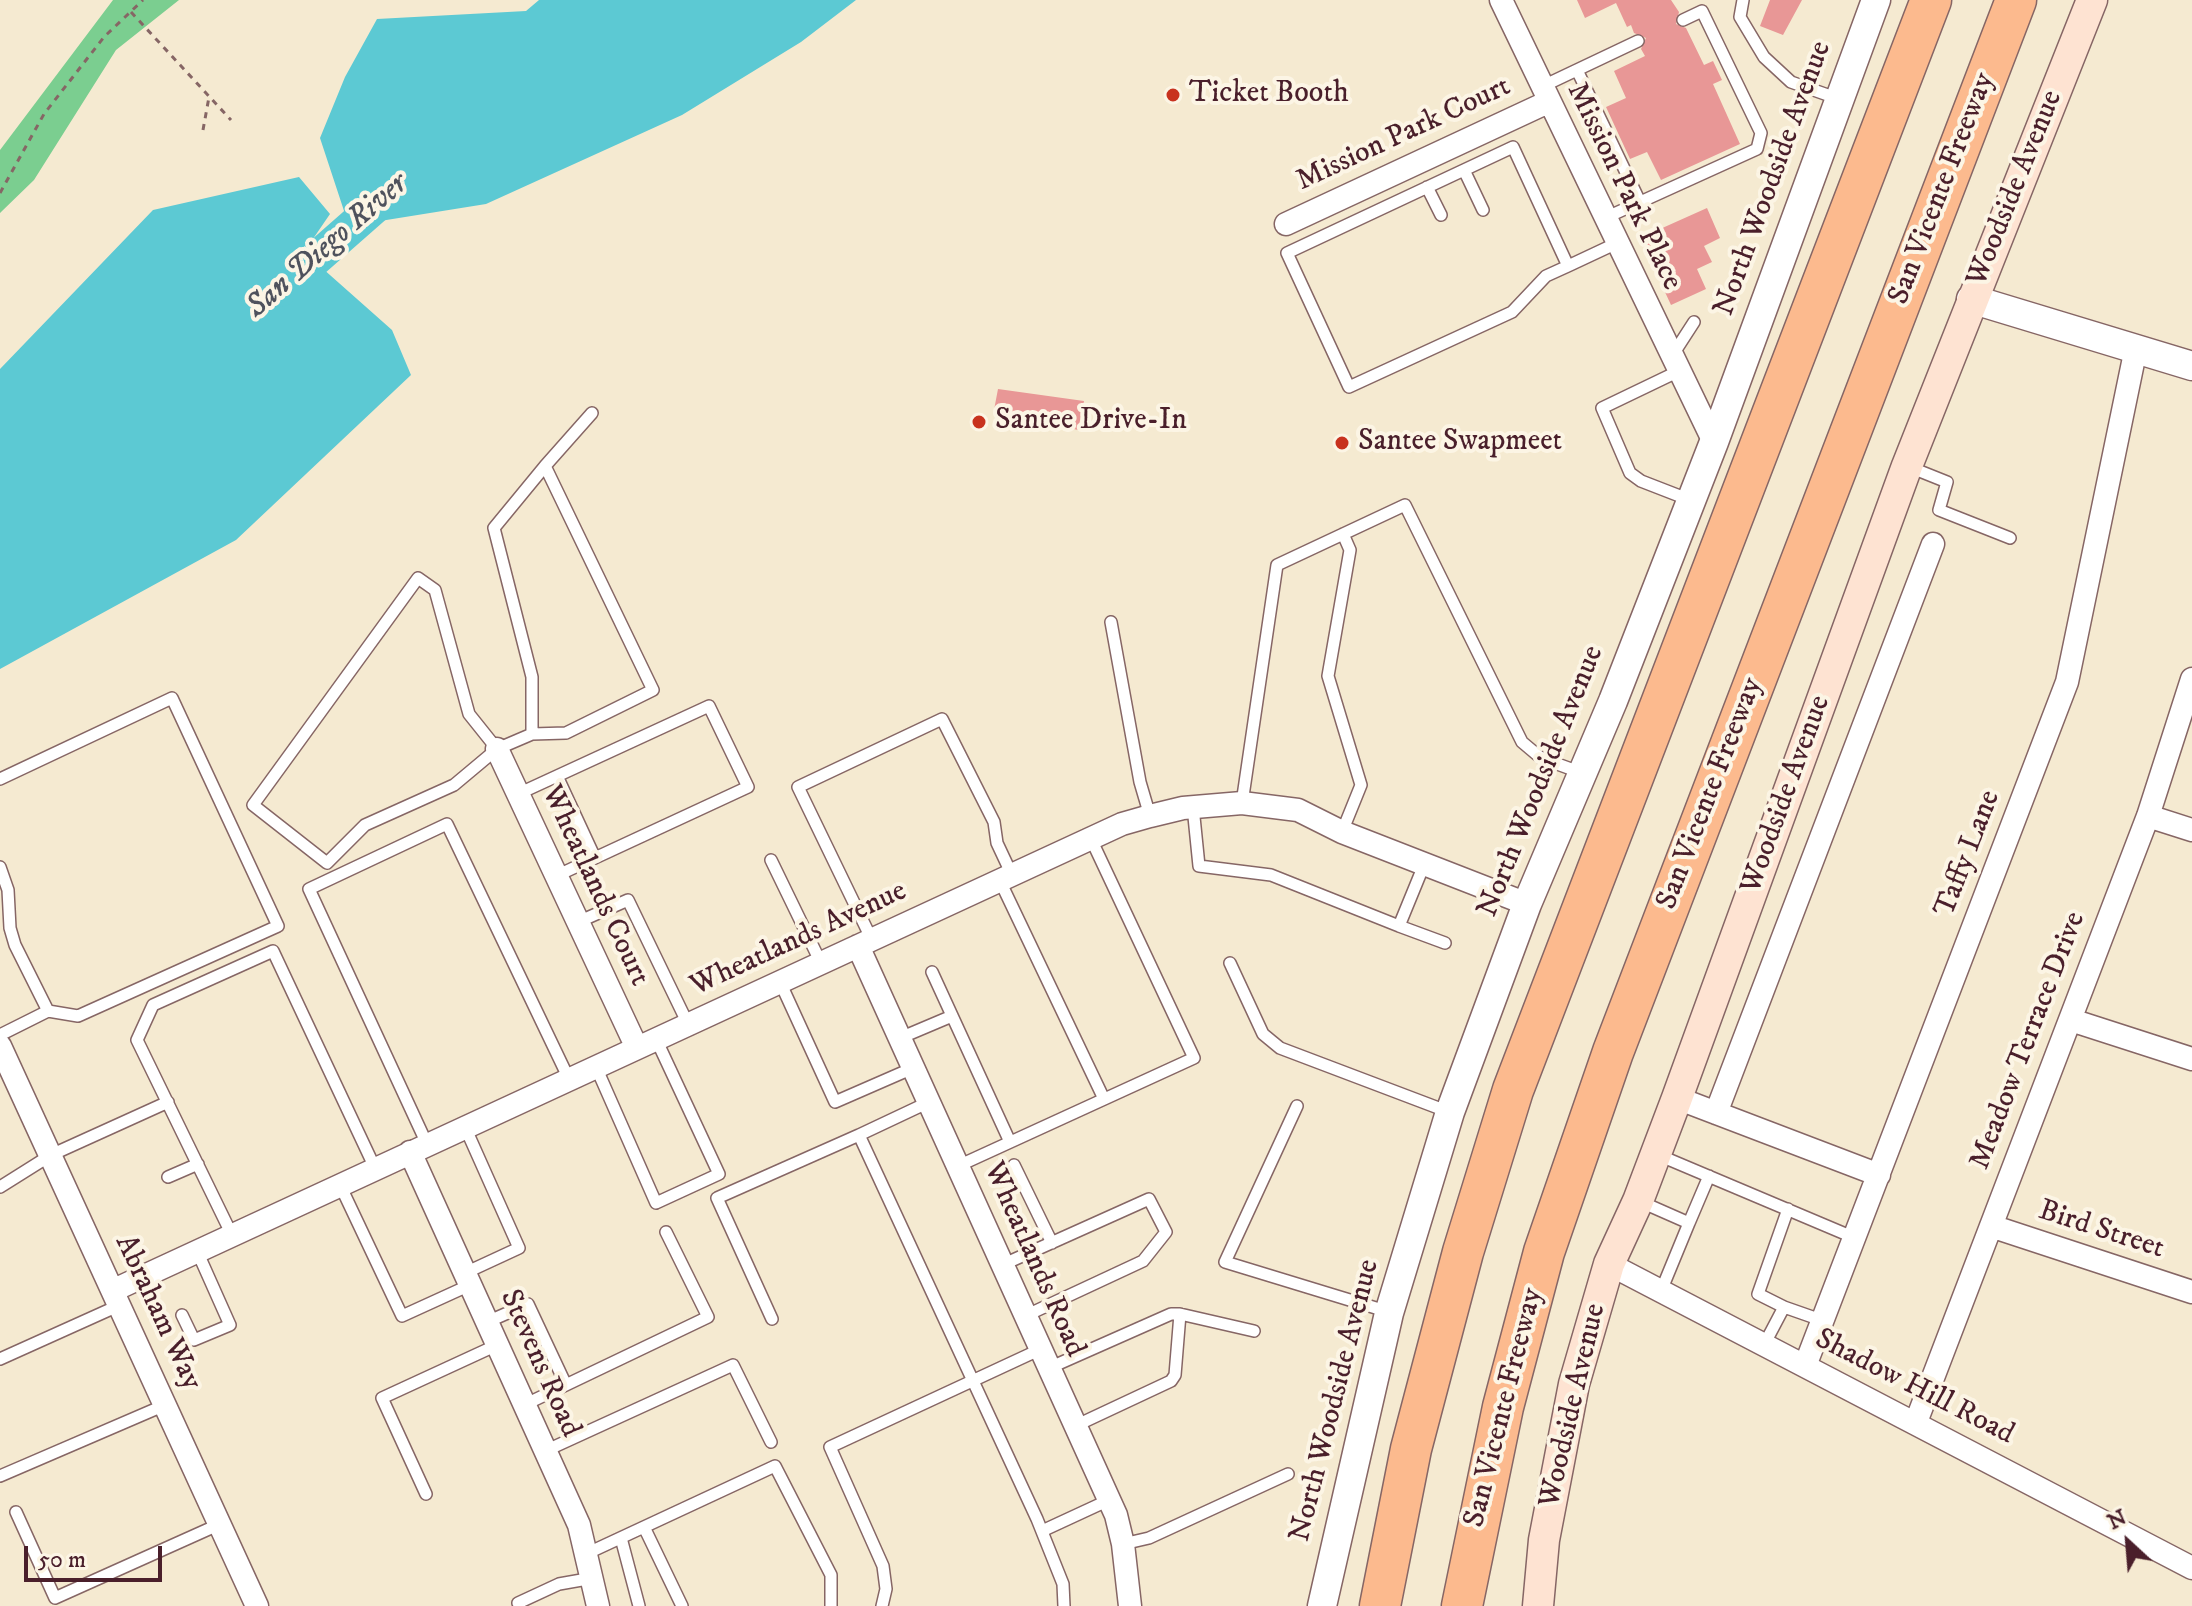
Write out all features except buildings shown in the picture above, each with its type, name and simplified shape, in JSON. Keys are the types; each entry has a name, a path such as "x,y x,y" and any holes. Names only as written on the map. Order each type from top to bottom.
{"highway":[{"path":"1380,1606 1411,1449 1463,1252 1513,1090 1931,0"},
{"name":"San Vicente Freeway","path":"1462,1606 1503,1407 1544,1252 1598,1095 2016,0"}],"main road":[{"name":"Woodside Avenue","path":"1538,1606 1544,1540 1574,1384 1609,1264 1638,1201 1677,1098 1907,466 2092,0"}],"street":[{"name":"Mission Park Place","path":"1501,0 1714,442"},
{"name":"North Woodside Avenue","path":"1322,1606 1389,1313 1450,1112 1527,904 1714,442 1876,0"},
{"name":"Mission Park Court","path":"1286,224 1545,94"},
{"path":"1971,299 2192,366"},
{"name":"Taffy Lane","path":"1805,1366 2067,682 2136,348"},
{"path":"1716,1113 1933,544"},
{"name":"Meadow Terrace Drive","path":"1916,1422 2148,816 2192,679"},
{"name":"Wheatlands Court","path":"497,749 578,922 646,1044"},
{"name":"Wheatlands Avenue","path":"117,1297 197,1251 375,1168 1091,839 1150,816 1193,807 1242,803 1298,810 1342,832 1527,904"},
{"path":"2148,816 2192,830"},
{"name":"Wheatlands Road","path":"865,943 913,1068 1109,1500 1123,1544 1130,1606"},
{"path":"2071,1020 2192,1059"},
{"name":"Abraham Way","path":"3,1060 51,1155 257,1606"},
{"path":"1677,1098 1879,1175"},
{"name":"Stevens Road","path":"418,1148 467,1279 588,1553 598,1606"},
{"name":"Bird Street","path":"1991,1226 2192,1292"},
{"name":"Shadow Hill Road","path":"1609,1264 2192,1568"}],"lane":[{"path":"1743,0 1740,17 1764,57 1791,82 1840,99"},
{"path":"1605,218 1757,149 1761,133 1702,11 1683,20"},
{"path":"1545,94 1577,70 1638,41"},
{"path":"1577,70 1640,202"},
{"path":"1568,266 1513,147 1287,253 1349,387 1512,312 1546,276 1568,266 1617,243"},
{"path":"1464,170 1483,210"},
{"path":"1427,187 1441,215"},
{"path":"1691,500 1641,481 1630,473 1602,408 1676,364 1694,322"},
{"path":"532,734 532,677 494,528 592,413"},
{"path":"497,749 469,714 435,590 418,578 253,805 327,863 365,825 454,785 497,749 532,734 566,733 653,690 545,466"},
{"path":"1907,466 1947,482 1939,510 2010,538"},
{"path":"1242,803 1277,565 1405,505 1522,742 1541,758 1582,773"},
{"path":"1342,832 1361,785 1328,676 1350,550 1343,534"},
{"path":"1111,622 1140,782 1150,816"},
{"path":"0,779 172,698 278,926 78,1016 48,1011 0,1035"},
{"path":"518,794 709,706 742,774 748,787 556,876"},
{"path":"865,943 798,787 942,719 994,822 1006,878 1104,1099"},
{"path":"557,776 595,858"},
{"path":"1193,807 1199,866 1271,875 1445,943"},
{"path":"418,1148 309,889 447,824 569,1079"},
{"path":"958,1166 1194,1058 1091,839"},
{"path":"771,860 821,963"},
{"path":"1399,926 1424,865"},
{"path":"0,867 8,890 10,928 15,945 48,1011"},
{"path":"578,922 628,900 688,1024"},
{"path":"232,1235 137,1040 153,1005 273,951 375,1168"},
{"path":"1230,963 1263,1034 1280,1048 1450,1112"},
{"path":"932,972 1010,1142"},
{"path":"780,982 835,1102 913,1068"},
{"path":"900,1038 952,1016"},
{"path":"596,1067 656,1203 719,1174 646,1044"},
{"path":"0,1187 51,1155 168,1102"},
{"path":"772,1319 717,1198 929,1102"},
{"path":"1297,1106 1225,1262 1389,1313"},
{"path":"340,1185 402,1316 519,1248 465,1127"},
{"path":"859,1135 1042,1531 1063,1584 1064,1606"},
{"path":"1656,1154 1855,1238"},
{"path":"168,1177 198,1164"},
{"path":"1014,1165 1052,1243"},
{"path":"1661,1291 1709,1176"},
{"path":"1002,1265 1149,1199 1166,1232 1143,1261 1025,1316"},
{"path":"1638,1201 1689,1223"},
{"path":"1788,1209 1758,1294 1824,1321"},
{"path":"524,1405 708,1317 666,1232"},
{"path":"182,1315 194,1340 230,1325 197,1251"},
{"path":"0,1359 117,1297"},
{"path":"487,1322 528,1304 566,1385"},
{"path":"1764,1345 1784,1307"},
{"path":"882,1606 886,1589 883,1566 830,1447 973,1381 1171,1314 1254,1331"},
{"path":"1075,1426 1171,1381 1175,1375 1180,1314"},
{"path":"426,1494 382,1398 497,1345"},
{"path":"545,1451 733,1365 771,1442"},
{"path":"0,1476 166,1405"},
{"path":"588,1553 775,1466 831,1575 831,1606"},
{"path":"1123,1544 1149,1538 1288,1474"},
{"path":"1042,1531 1109,1500"},
{"path":"16,1512 55,1598 220,1524"},
{"path":"644,1527 682,1606"},
{"path":"621,1538 639,1606"},
{"path":"518,1603 559,1584 593,1578"}],"path":[{"path":"0,193 44,114 104,37 143,0"},
{"path":"131,12 231,120"},
{"path":"203,130 209,97"}],"green space":[{"path":"113,0 179,0 116,50 34,180 0,213 0,150"}],"water":[{"path":"539,0 856,0 801,42 682,115 486,204 349,226 320,138 345,77 377,19 526,11"},
{"path":"299,177 330,214 304,252 392,330 411,375 236,540 0,669 0,369 153,210"}],"waterway":[{"name":"San Diego River","path":"280,290 387,196"}],"place":[{"name":"Ticket Booth","path":"1173,95"},
{"name":"Santee Drive-In","path":"979,422"},
{"name":"Santee Swapmeet","path":"1342,443"}]}
